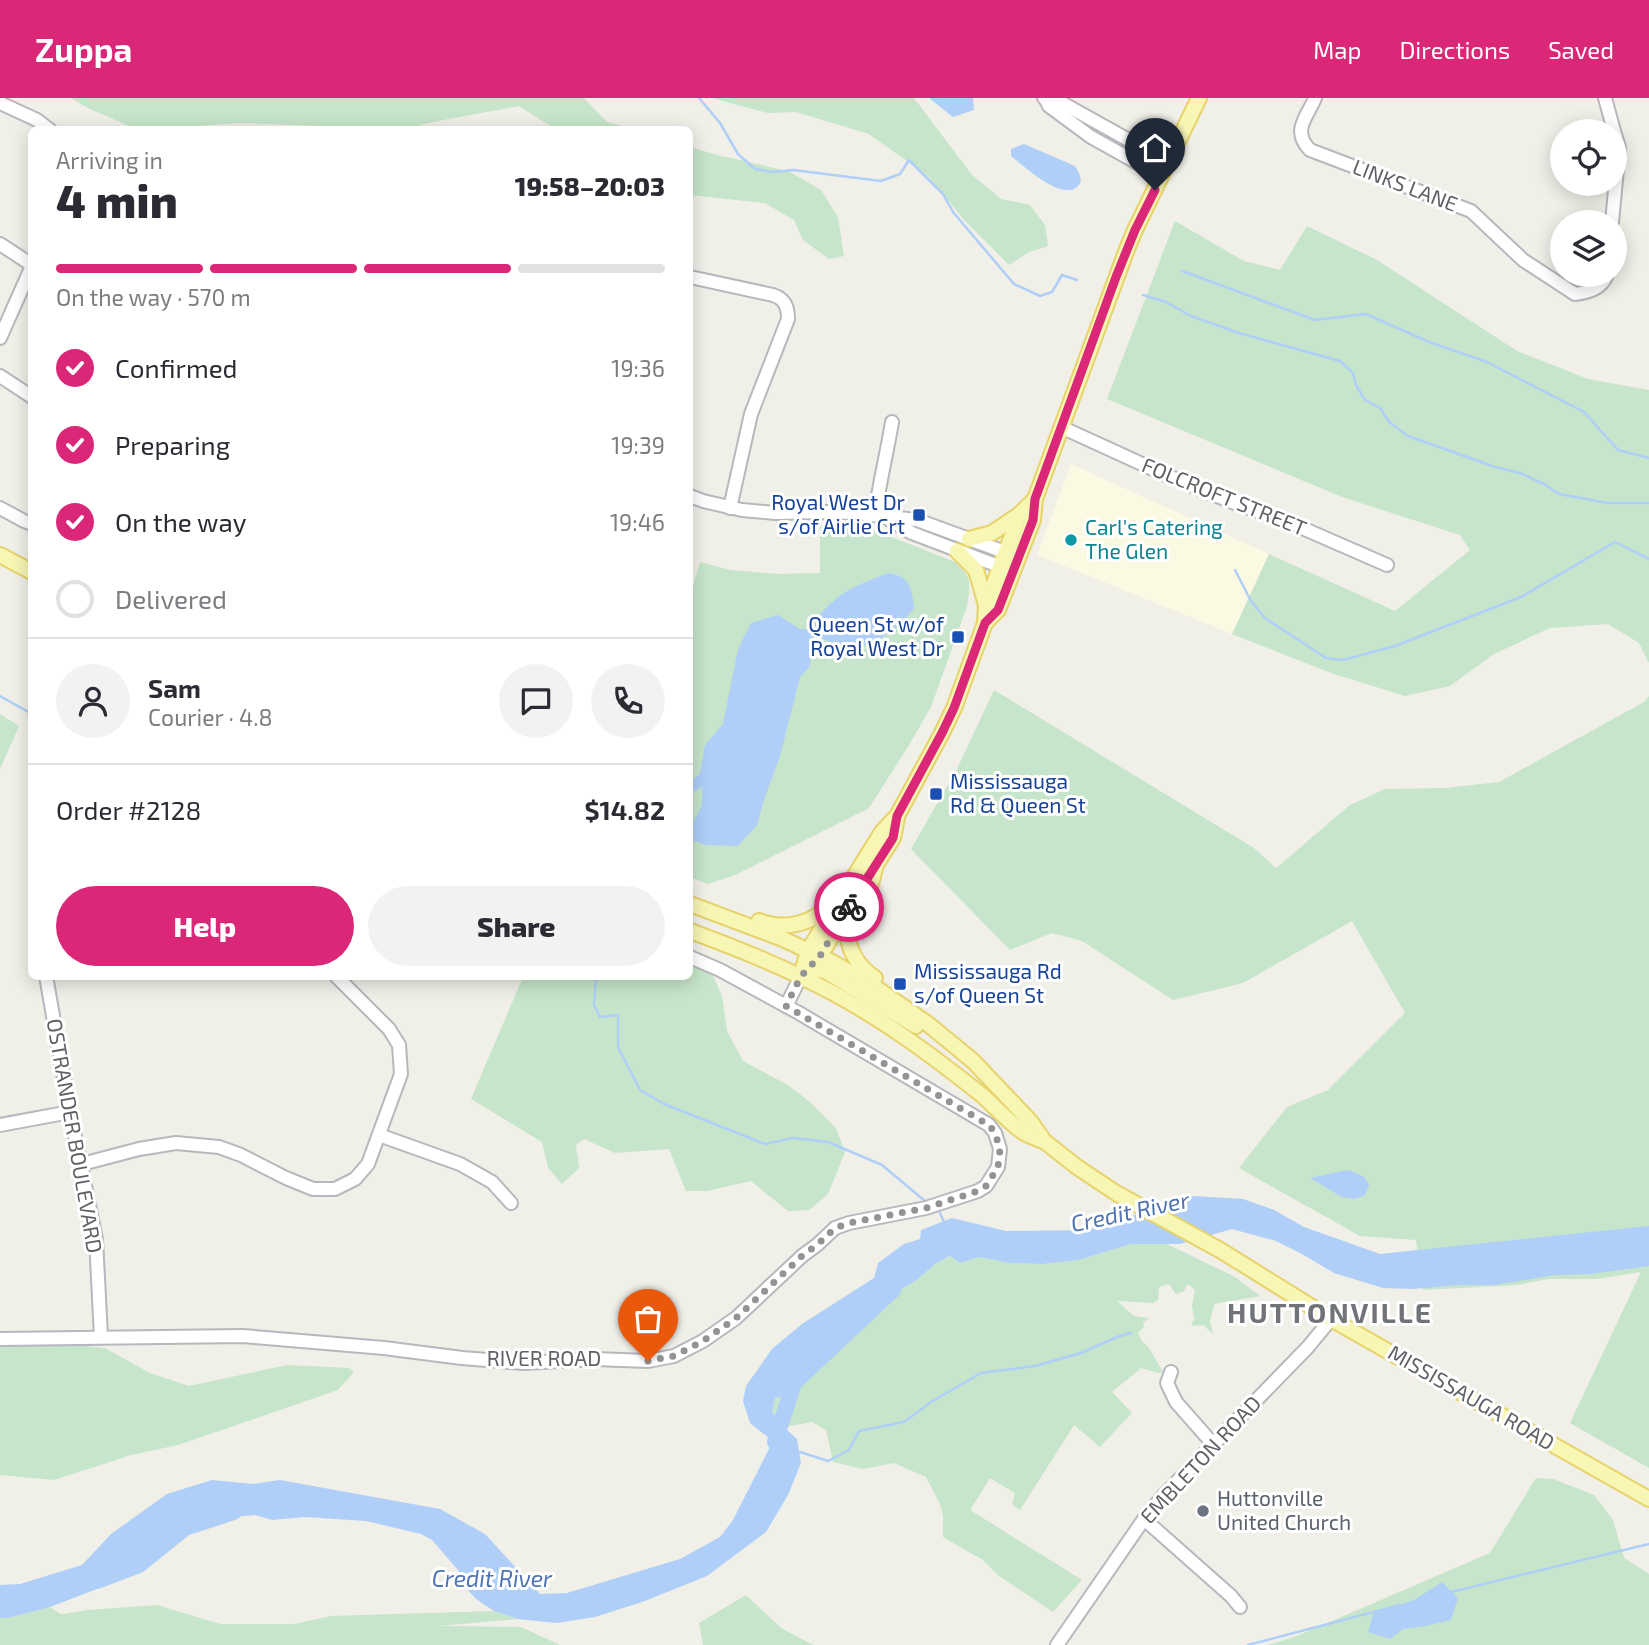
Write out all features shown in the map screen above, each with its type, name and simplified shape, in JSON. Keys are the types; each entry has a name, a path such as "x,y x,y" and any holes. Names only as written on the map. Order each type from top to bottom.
{"main road":[{"path":"1012,555 1033,520 1035,499 1127,248 1199,98"},
{"path":"969,538 992,533 1020,514 1035,499"},
{"path":"985,623 998,610 1020,514"},
{"path":"801,976 854,877 882,832 897,816 954,708 985,623 986,605 975,570 957,551"},
{"path":"0,555 28,570"},
{"path":"986,605 1007,569"},
{"path":"814,954 893,838 897,816"},
{"path":"876,864 871,884 849,925 850,948 864,971 921,1009 928,1024"},
{"path":"719,915 728,910 772,925 805,922 823,911 839,889 854,877"},
{"name":"MISSISSAUGA ROAD","path":"693,905 783,939 869,983 928,1024 973,1061 1031,1122 1044,1141"},
{"name":"MISSISSAUGA ROAD","path":"693,932 760,957 822,986 866,1012 979,1093 1024,1132 1044,1141 1077,1167 1116,1192 1220,1250 1331,1319 1649,1499"},
{"path":"801,976 818,970 825,971 930,1034 948,1039"}],"street":[{"path":"1045,98 1055,99 1168,162"},
{"path":"1045,98 1049,106 1091,136 1161,176"},
{"name":"LINKS LANE","path":"1315,98 1303,120 1301,132 1303,142 1310,150 1471,211 1523,260 1550,278"},
{"path":"1605,98 1611,119"},
{"path":"0,103 45,126"},
{"path":"0,244 28,263"},
{"path":"0,338 28,275"},
{"path":"693,278 773,295 783,300 788,309 788,319 751,414 730,508"},
{"name":"LINKS LANE","path":"1564,287 1575,294 1591,292 1597,287"},
{"path":"0,376 28,394"},
{"path":"881,517 881,471 891,422"},
{"name":"FOLCROFT STREET","path":"1061,427 1166,475 1286,521 1387,565"},
{"path":"693,497 730,508 775,513 825,512 917,520 1012,555"},
{"path":"0,508 28,523"},
{"path":"881,517 912,533 1007,569"},
{"name":"RIVER ROAD","path":"0,1339 243,1336 524,1363 595,1359 648,1361 674,1356 703,1341 736,1318 835,1228 926,1208 986,1186 998,1167 1000,1149 995,1133 989,1125 786,1006 693,958"},
{"path":"786,1006 801,976"},
{"name":"OSTRANDER BOULEVARD","path":"47,980 96,1239 101,1337"},
{"path":"82,1164 139,1149 176,1143 219,1147 313,1189 335,1189 355,1179 368,1164 401,1073 399,1045 389,1030 340,980"},
{"path":"0,1125 70,1112"},
{"path":"379,1135 460,1164 492,1182 511,1203"},
{"name":"EMBLETON ROAD","path":"1057,1645 1162,1497 1308,1347 1331,1319"},
{"path":"1171,1372 1167,1383 1176,1402 1213,1444"},
{"path":"1144,1519 1240,1607"}],"shaded area":[{"path":"1071,464 1269,554 1232,634 1037,555"}],"green space":[{"path":"70,98 584,98 607,122 621,126 550,126 519,106 417,126 240,123 130,126"},
{"path":"712,98 914,98 972,175 1001,199 1030,205 1045,225 1048,246 1029,252 1009,265 966,222 929,177 869,134 796,112 768,113"},
{"path":"693,148 788,171 821,190 838,217 844,256 829,259 803,240 794,220 765,203 693,195"},
{"path":"1175,221 1244,261 1280,270 1307,226 1377,260 1517,351 1588,379 1649,390 1649,663 1639,643 1608,624 1550,628 1494,654 1450,686 1405,696 1331,673 1232,634 1269,554 1395,611 1470,550 1460,535 1342,497 1107,399"},
{"path":"820,525 853,527 884,534 955,562 969,580 967,606 931,707 869,808 735,875 708,884 693,878 693,586 700,562 730,570 777,574 820,573"},
{"path":"994,690 1254,848 1276,868 1350,805 1385,789 1446,788 1499,782 1644,702 1649,696 1649,1468 1570,1423 1641,1272 1597,1279 1549,1279 1516,1285 1423,1290 1416,1240 1360,1236 1239,1168 1287,1107 1328,1090 1405,1013 1352,921 1243,983 1173,1000 1082,941 1052,933 1010,950 911,849 956,771"},
{"path":"0,714 19,726 0,769"},
{"path":"693,962 711,971 722,996 727,1031 743,1061 788,1085 810,1102 836,1128 845,1152 828,1194 809,1210 788,1211 751,1181 707,1191 686,1191 669,1149 615,1153 584,1139 576,1145 579,1168 562,1184 548,1168 542,1142 471,1099 522,980 693,980"},
{"path":"1165,1243 1235,1277 1260,1296 1214,1304 1210,1321 1213,1334 1203,1325 1191,1326 1194,1319 1192,1305 1195,1290 1188,1284 1183,1292 1176,1294 1169,1284 1159,1287 1158,1300 1153,1303 1117,1301 1134,1316 1149,1318 1138,1333 1163,1372 1141,1368 1112,1392 1132,1413 1100,1447 1074,1425 1020,1510 1012,1504 1015,1493 990,1478 970,1510 1082,1580 1053,1612 999,1576 983,1560 943,1537 940,1504 926,1477 894,1463 863,1469 833,1462 826,1430 812,1422 784,1427 772,1412 775,1398 783,1396 801,1375 842,1345 858,1316 951,1256 960,1263 979,1257 1009,1263 1043,1264 1079,1260 1131,1244"},
{"path":"59,1343 105,1348 150,1373 189,1386 287,1365 349,1368 354,1372 338,1390 178,1445 131,1455 54,1480 0,1475 0,1347"},
{"path":"1536,1478 1553,1479 1594,1495 1613,1520 1624,1558 1649,1574 1649,1645 1268,1645 1297,1636 1490,1553"},
{"path":"746,1595 781,1628 813,1645 703,1645 699,1623"},
{"path":"157,1605 220,1624 294,1624 331,1616 494,1611 518,1619 439,1626 521,1627 560,1645 0,1645 0,1618 50,1607 63,1614"}],"water":[{"path":"929,98 973,98 974,110 953,117"},
{"path":"1024,144 1075,166 1080,176 1080,184 1071,190 1063,190 1034,175 1011,156 1011,149"},
{"path":"888,573 901,577 909,584 914,608 892,631 867,644 846,651 824,639 811,645 810,666 800,677 780,756 757,825 738,846 705,845 693,841 693,823 702,805 702,787 693,792 693,780 700,773 705,745 723,724 738,649 751,623 778,615 800,629 809,629 824,610 855,587"},
{"path":"1347,1170 1366,1179 1369,1185 1365,1195 1355,1199 1342,1197 1310,1178"},
{"name":"Credit River","path":"1193,1196 1243,1199 1274,1210 1304,1227 1380,1254 1649,1226 1649,1266 1591,1274 1555,1275 1495,1285 1383,1288 1334,1273 1276,1241 1232,1229 1180,1244 1131,1244 1079,1260 1043,1264 1009,1263 979,1257 960,1263 950,1256 858,1316 842,1345 801,1375 783,1396 775,1398 772,1412 797,1439 801,1463 788,1495 766,1532 707,1576 645,1601 595,1617 557,1623 518,1619 494,1611 476,1599 465,1587 458,1570 432,1540 421,1534 366,1521 305,1517 272,1520 255,1515 199,1520 143,1552 97,1589 50,1607 0,1618 0,1585 20,1584 82,1565 111,1534 167,1494 212,1480 253,1484 280,1480 440,1509 485,1534 540,1594 567,1593 680,1559 720,1537 733,1520 770,1447 770,1439 750,1423 743,1401 746,1386 772,1349 802,1324 874,1278 878,1263 904,1244 920,1239 921,1230 952,1218 1006,1231 1087,1230"},
{"path":"1442,1582 1458,1598 1451,1620 1403,1629 1390,1639 1368,1632 1373,1614 1414,1600"}],"waterway":[{"path":"699,98 720,123 738,154 755,169 773,172 793,170 881,181 900,174 909,160 943,194 953,212 1014,284 1040,296 1052,292 1062,275 1077,280"},
{"path":"1182,271 1315,320 1366,314 1429,342 1487,362 1584,412 1618,450 1649,458"},
{"path":"1143,295 1239,333 1340,361 1353,373 1356,385 1365,400 1380,408 1389,422 1408,436 1495,467 1520,473 1559,494 1608,503 1649,503"},
{"path":"1235,570 1251,601 1265,618 1326,658 1343,660 1395,646 1521,597 1615,542 1649,559"},
{"path":"0,696 28,712"},
{"path":"596,980 594,1005 600,1017 618,1015 618,1047 640,1090 664,1104 765,1144 793,1138 828,1142 882,1165 925,1201"},
{"path":"940,1213 944,1222"},
{"name":"Credit River","path":"775,1442 794,1383 893,1290"},
{"path":"800,1452 828,1461 849,1450 859,1431 904,1422 931,1402 981,1373 1035,1366 1081,1353 1131,1333"},
{"name":"Credit River","path":"97,1581 139,1565 185,1528 234,1512"},
{"path":"1451,1592 1649,1544"},
{"path":"1248,1645 1400,1605"}],"way so far":[{"path":"648,1361 674,1356 703,1341 736,1318 835,1228 926,1208 978,1191 991,1181 998,1167 999,1141 989,1125 786,1006 801,976 820,956 849,907"}],"place":[{"name":"Royal West Dr s/of Airlie Crt","path":"919,515"},
{"name":"Carl's Catering The Glen","path":"1071,540"},
{"name":"Queen St w/of Royal West Dr","path":"958,637"},
{"name":"Mississauga Rd & Queen St","path":"936,794"},
{"name":"Mississauga Rd s/of Queen St","path":"900,984"},
{"name":"Huttonville United Church","path":"1203,1511"}],"district":[{"name":"HUTTONVILLE","path":"1330,1313"}],"route":[{"path":"849,907 893,838 897,816 954,708 985,623 998,610 1033,520 1035,499 1116,277 1155,190"}]}
